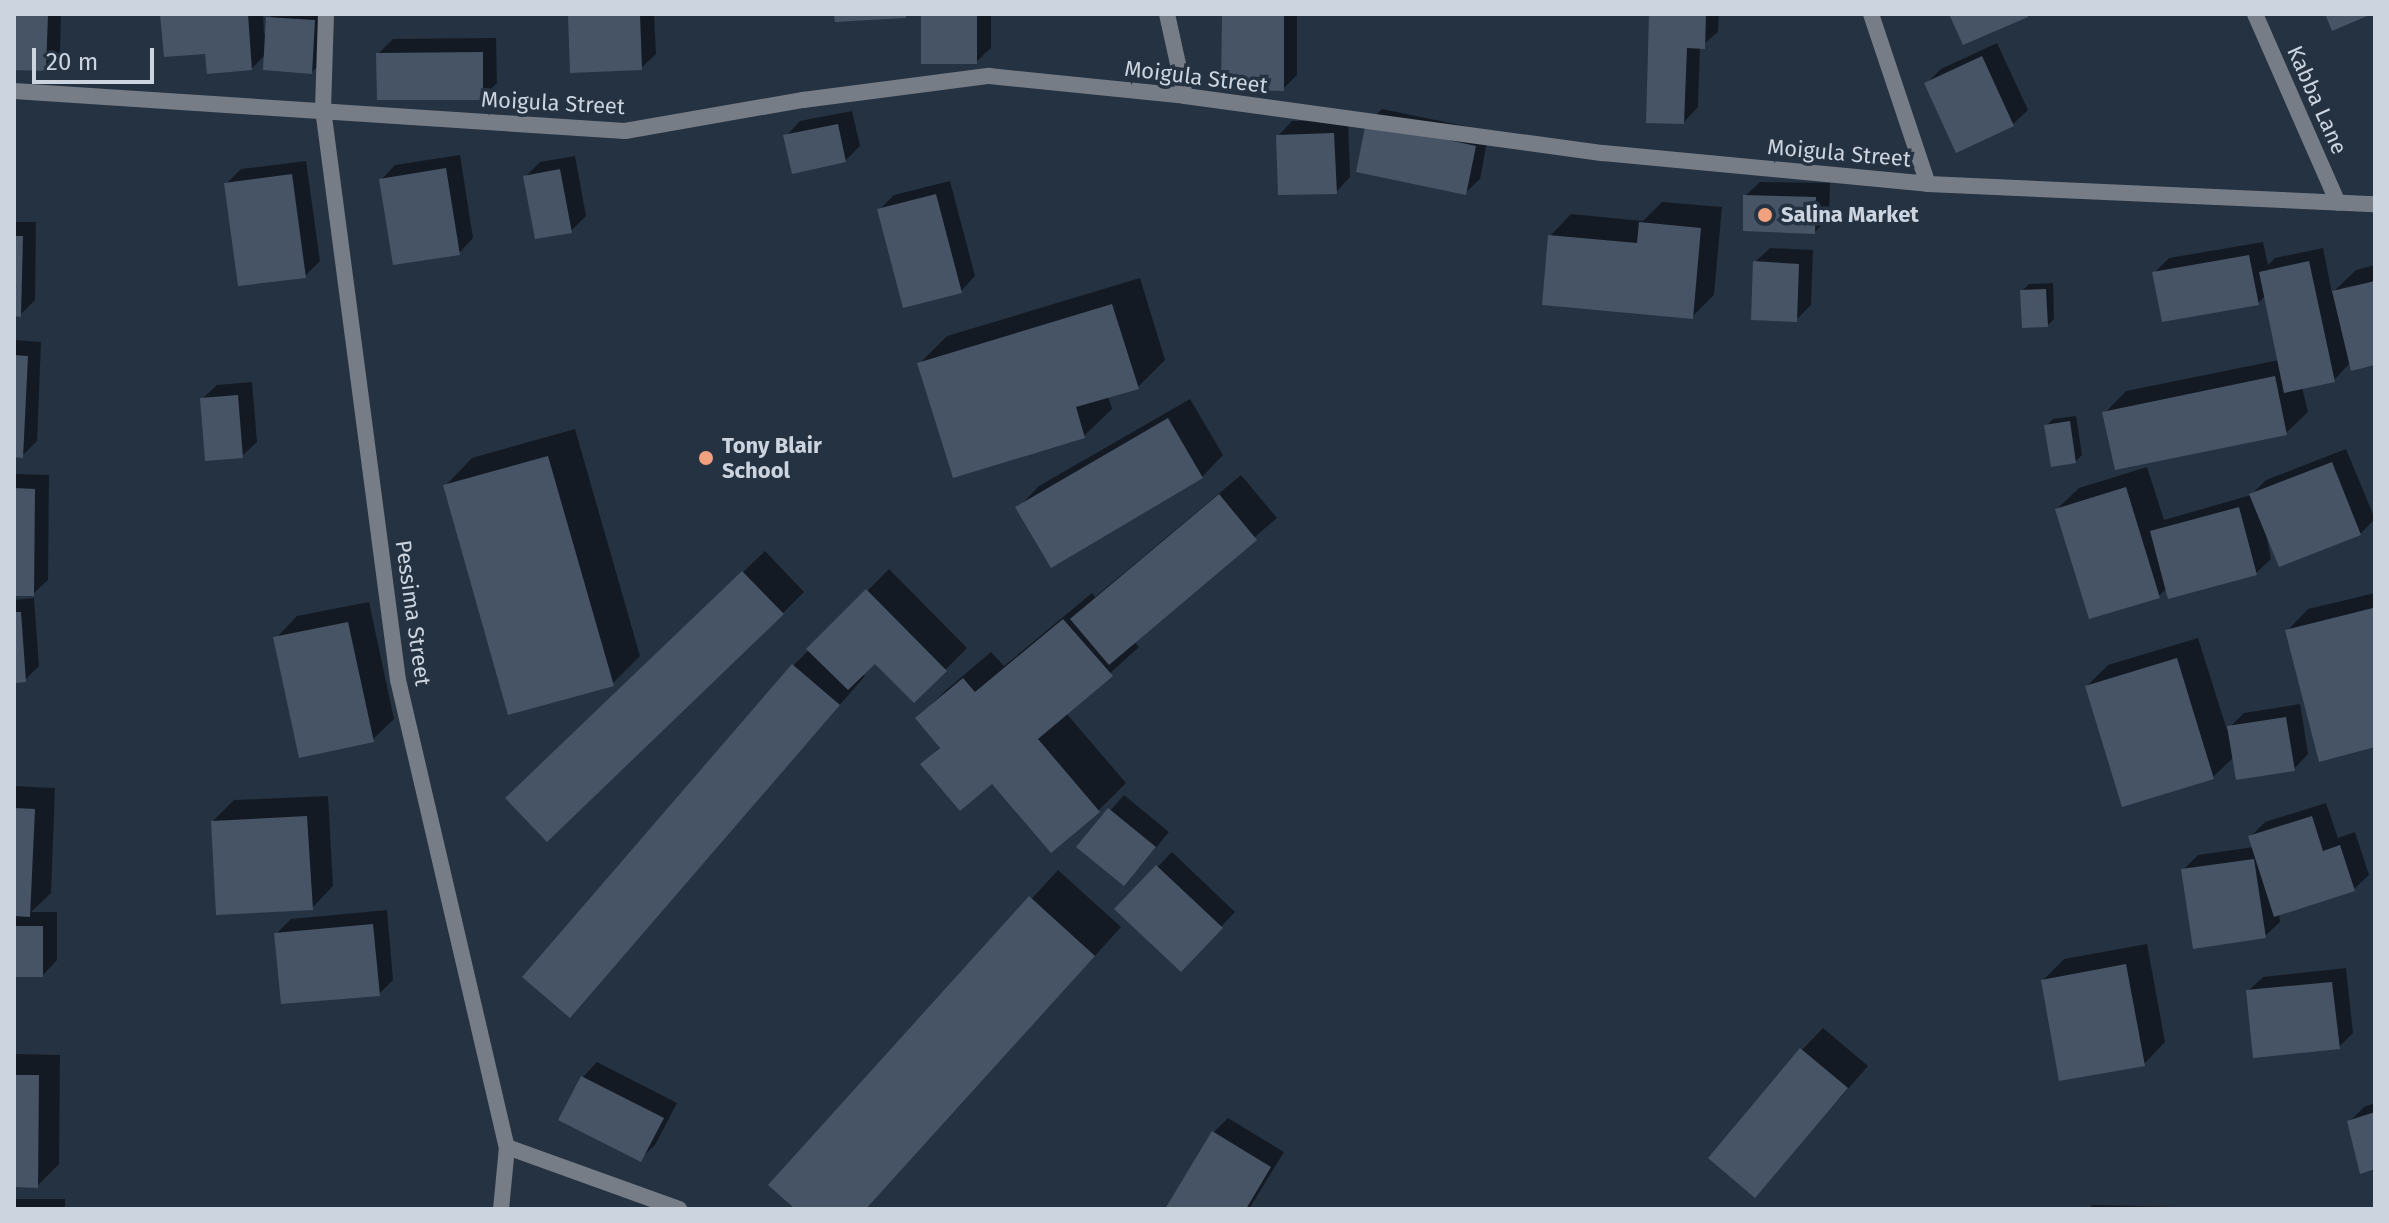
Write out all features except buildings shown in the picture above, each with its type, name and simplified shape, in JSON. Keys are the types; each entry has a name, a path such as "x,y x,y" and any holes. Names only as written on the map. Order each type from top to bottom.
{"street":[{"name":"Pessima Street","path":"326,14 323,109 398,680 507,1147 501,1209"},
{"path":"1167,14 1185,96"},
{"path":"1871,14 1928,184"},
{"name":"Kabba Lane","path":"2255,14 2338,203"},
{"name":"Moigula Street","path":"14,91 625,131 803,100 989,76 1185,96 1603,153 1928,184 2375,204"},
{"path":"507,1147 679,1209"}],"place":[{"name":"Salina Market","path":"1765,215"},
{"name":"Tony Blair School","path":"706,458"}]}
